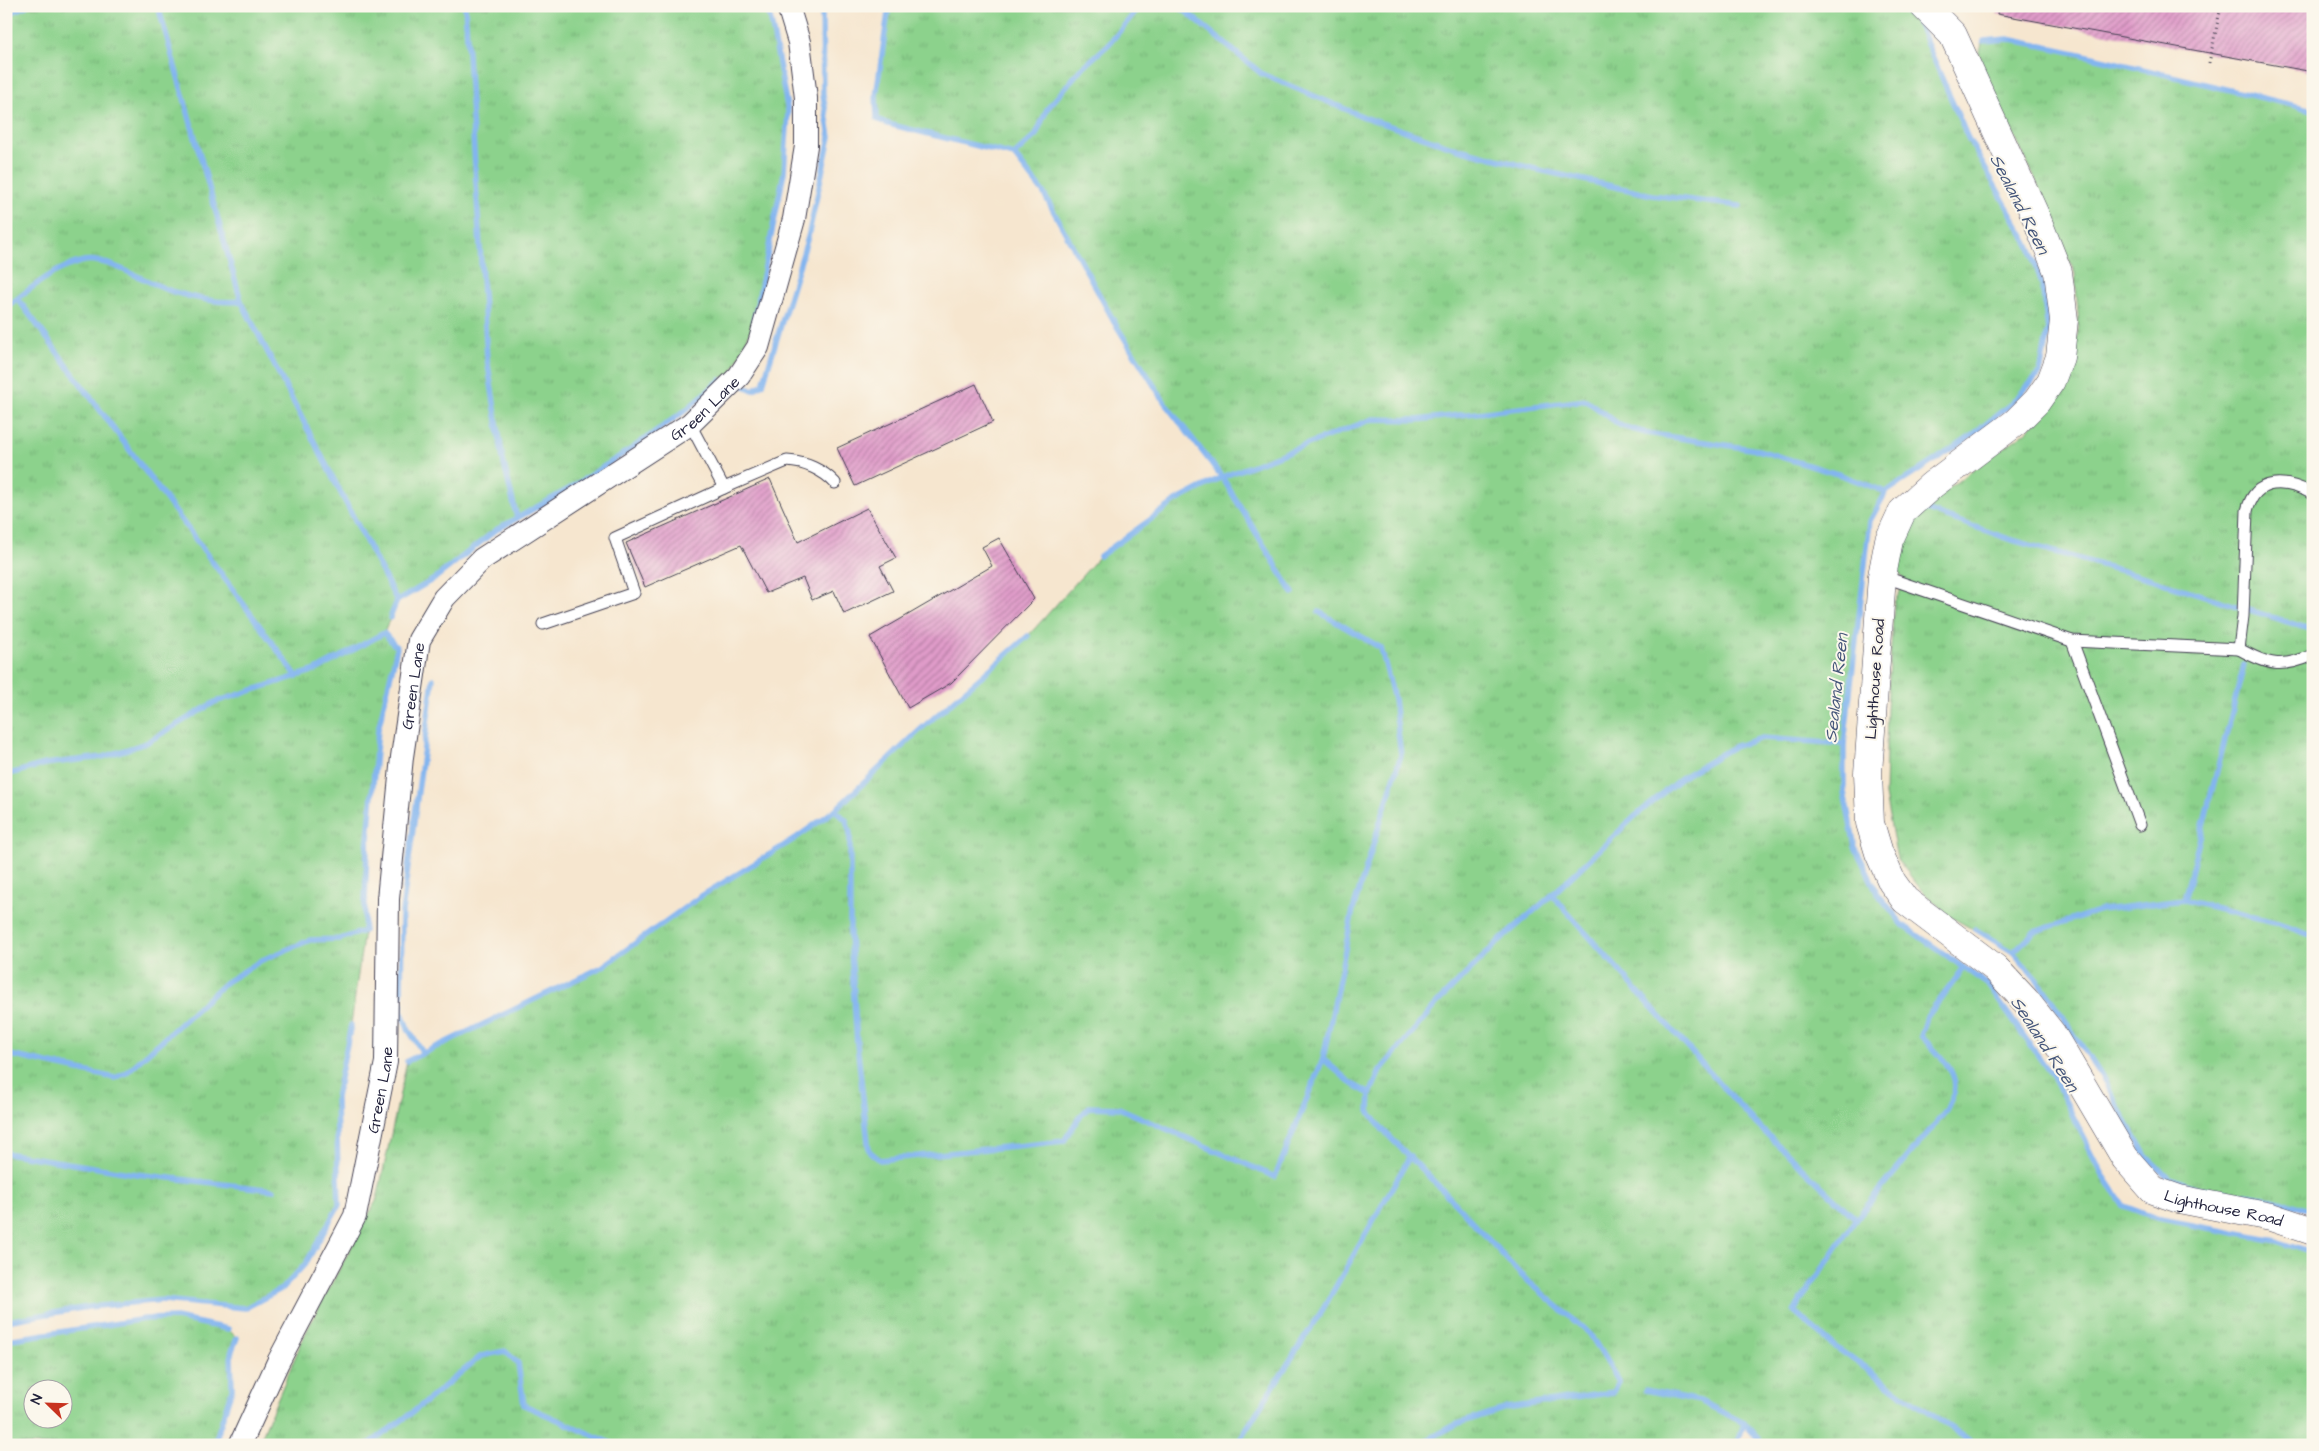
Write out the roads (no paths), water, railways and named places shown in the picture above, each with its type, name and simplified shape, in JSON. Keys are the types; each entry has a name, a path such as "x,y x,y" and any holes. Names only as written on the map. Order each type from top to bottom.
{"main road":[{"name":"Lighthouse Road","path":"1924,6 1954,35 1963,60 2036,217 2058,272 2064,320 2060,357 2051,381 2037,401 2016,422 1932,485 1902,512 1889,540 1882,576 1868,773 1870,823 1879,853 1892,882 1905,900 1995,968 2026,1000 2052,1034 2125,1158 2153,1190 2178,1200 2271,1217 2313,1231"}],"street":[{"name":"Green Lane","path":"240,1445 278,1362 355,1216 386,1062 388,899 402,757 419,640 444,598 482,560 690,424 739,376 758,347 794,219 806,146 806,98 799,42 788,6"}],"lane":[{"path":"690,424 724,488"},
{"path":"543,624 634,593 615,538 787,461 795,461 816,469 835,483"},
{"path":"2239,649 2244,616 2247,511 2250,498 2261,488 2271,484 2287,485 2313,494"},
{"path":"1882,576 2072,641 2239,649 2261,661 2278,665 2295,663 2313,656"},
{"path":"2072,641 2140,825"}],"waterway":[{"path":"6,15 26,6"},
{"path":"158,6 241,301 397,601"},
{"path":"465,6 487,358 503,460 517,518"},
{"path":"754,320 784,173 788,112 771,21 766,6"},
{"path":"742,385 753,390 763,384 808,237 830,137 823,95 822,6"},
{"path":"889,6 876,96 877,119 888,124 1014,155 1043,192 1116,325 1167,406 1222,477 1293,593"},
{"path":"1014,155 1036,135 1047,109 1081,69 1109,44 1140,6"},
{"path":"1179,6 1262,74 1364,117 1455,148 1539,170 1652,195 1740,206"},
{"name":"Sealand Reen","path":"1894,6 1915,16 1968,138 2030,247 2042,284 2048,330 2040,373 2012,403 1970,437 1886,492 1870,521 1844,744 1844,792 1855,847 1878,894 1903,925 1987,984 2053,1077 2102,1173 2124,1206 2156,1218 2276,1241 2313,1253"},
{"path":"1984,41 2008,39 2076,53 2313,110"},
{"path":"6,307 52,274 84,261 104,263 116,267 182,294 216,301 241,301"},
{"path":"18,299 296,675"},
{"path":"390,618 397,601 434,579 496,530 567,490 631,449 686,410 720,380"},
{"path":"1100,556 1176,501 1222,477 1373,419 1417,420 1586,400 1621,426 1646,433 1758,450 1841,475 1886,492"},
{"path":"1921,508 2012,540 2151,579 2313,630"},
{"path":"835,810 846,820 850,833 850,934 857,1044 869,1151 880,1160 1064,1141 1078,1119 1089,1107 1119,1108 1275,1177 1323,1059 1353,910 1401,755 1394,699 1381,648 1319,612"},
{"path":"6,775 45,764 103,757 146,743 215,702 316,670 384,633 397,648 378,730 367,850 364,931 340,939 310,940 262,960 226,982 126,1073 115,1078 6,1054"},
{"path":"407,1061 602,967 701,896 793,840 835,810 922,728 1028,636"},
{"path":"2184,900 2244,665"},
{"path":"423,1053 408,1029 401,1010 402,912 433,679"},
{"path":"1418,1445 1457,1424 1506,1408 1614,1392 1619,1382 1590,1334 1521,1275 1457,1205 1382,1129 1369,1111 1370,1094 1380,1071 1436,1004 1497,943 1552,895 1633,818 1681,778 1733,747 1762,738 1844,744"},
{"path":"1552,895 1754,1122 1856,1219"},
{"path":"2013,952 2034,932 2101,910 2184,900 2274,922 2313,936"},
{"path":"1975,929 2013,952 2043,987 2103,1078 2146,1156 2168,1177 2197,1188 2271,1199 2313,1211"},
{"path":"1964,968 1927,1017 1921,1036 1945,1061 1953,1076 1954,1092 1946,1111 1856,1219 1794,1311 1834,1346 1975,1445"},
{"path":"6,1321 88,1307 163,1300 245,1308 283,1288 306,1263 339,1205 336,1098 351,1025"},
{"path":"1323,1059 1352,1084 1370,1094"},
{"path":"6,1153 136,1174 274,1190"},
{"path":"1236,1445 1323,1309 1410,1156"},
{"path":"6,1340 145,1319 176,1318 228,1329"},
{"path":"214,1445 232,1389 231,1353 237,1338"},
{"path":"368,1445 413,1412 481,1356 505,1351 518,1363 524,1405 615,1445"},
{"path":"1645,1390 1700,1401 1744,1423 1764,1445"},
{"path":"1737,1445 1744,1423"}]}
